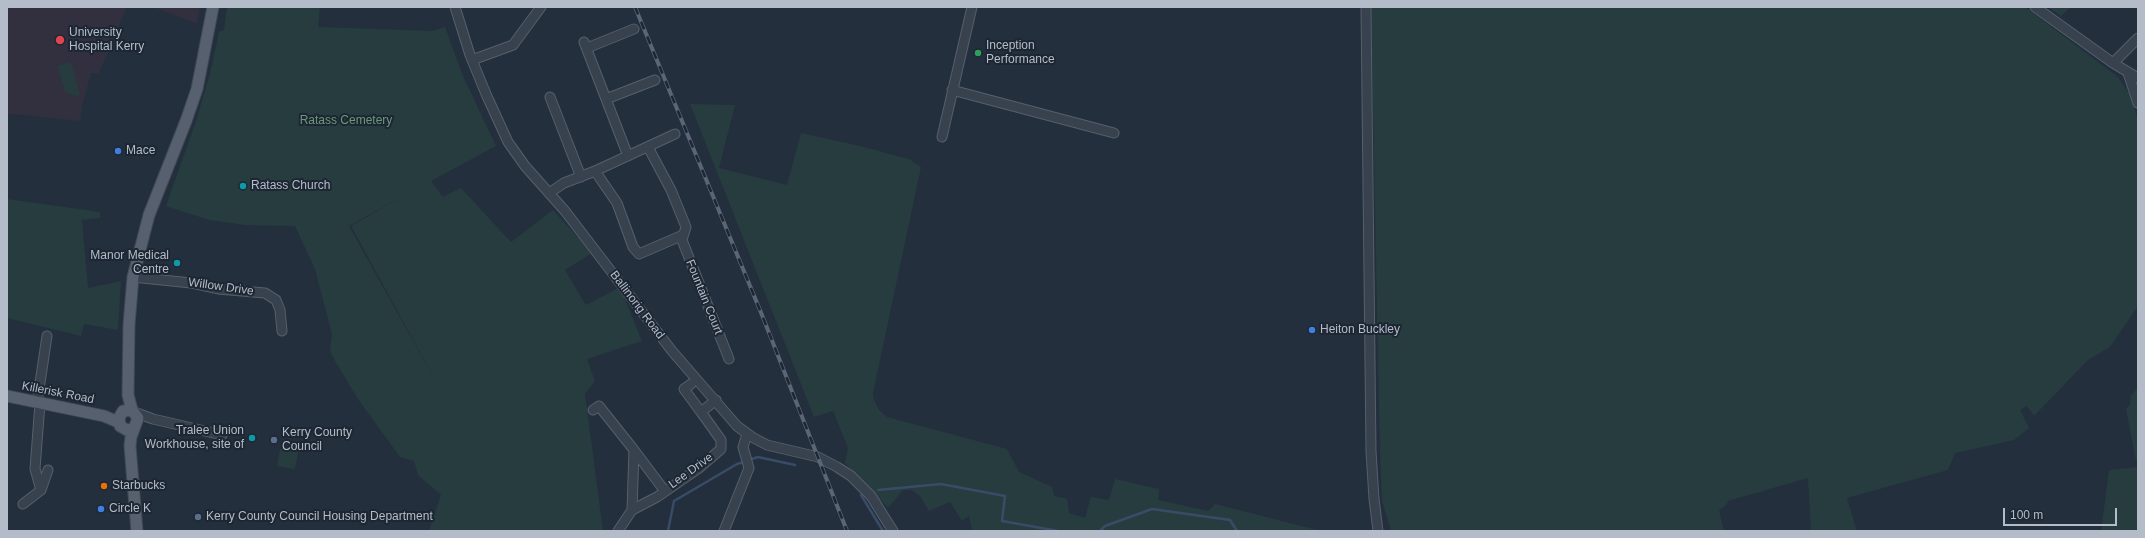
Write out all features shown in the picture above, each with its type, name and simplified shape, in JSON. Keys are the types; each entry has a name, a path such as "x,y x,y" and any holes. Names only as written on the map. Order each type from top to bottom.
{"main road":[{"path":"137,531 128,419 129,325 133,277 149,215 197,89 213,7"},
{"name":"Killerisk Road","path":"7,396 104,416 128,419"}],"street":[{"name":"Ballinorig Road","path":"456,7 472,60 508,142 525,166 549,193 672,351 737,426 747,434 767,445 818,457 837,467 856,481 871,496 893,531"},
{"path":"472,60 513,45 541,7"},
{"path":"942,137 972,7"},
{"path":"1366,7 1371,451 1378,531"},
{"path":"2035,7 2113,63 2138,78"},
{"path":"628,156 586,45 634,30"},
{"path":"2113,63 2138,38"},
{"path":"2128,73 2138,103"},
{"path":"606,99 655,80"},
{"path":"952,90 1114,133"},
{"path":"550,97 581,177"},
{"path":"549,193 564,183 596,171 675,134"},
{"name":"Fountain Court","path":"648,147 671,190 686,227 682,240 729,358"},
{"path":"596,171 617,203 633,247 639,254 683,235"},
{"name":"Willow Drive","path":"133,277 191,283 218,289 265,293 276,300 280,310 282,331"},
{"path":"41,490 35,469 38,403 47,336"},
{"name":"Lee Drive","path":"618,531 632,510 657,497 664,490 699,468 721,449 721,440 684,389 691,384"},
{"path":"701,412 716,400"},
{"name":"Lee Drive","path":"593,410 599,406 664,490"},
{"path":"128,419 153,420 222,435"},
{"path":"724,531 749,468 743,447 747,434"},
{"path":"632,510 634,450"},
{"path":"23,504 41,490 48,470"}],"shaded area":[{"name":"University Hospital Kerry","path":"7,7 127,7 99,73 91,73 82,106 80,121 13,114 7,115"},
{"name":"University Hospital Kerry","path":"154,7 200,7 197,24"}],"green space":[{"name":"Ratass Cemetery","path":"227,7 320,7 318,27 432,31 445,27 463,76 496,146 431,181 443,197 461,188 511,242 553,210 592,253 565,270 586,305 620,287 642,341 587,359 595,381 585,394 603,531 429,531 441,495 418,475 414,461 400,457 358,399 335,361 330,351 332,334 315,269 295,226 245,225 209,220 166,206 196,121 210,74 219,32 224,30","holes":["405,195 351,226 441,391 349,226"]},
{"path":"1371,7 2025,7 2118,77 2131,96 2138,119 2138,306 2110,347 2088,360 2034,416 2027,406 2020,410 2029,428 2014,440 1955,453 1948,470 1847,498 1857,531 1811,531 1808,478 1728,501 1726,505 1719,510 1724,531 1391,531 1382,501 1380,455"},
{"path":"2048,7 2071,7 2061,16"},
{"path":"70,62 80,96 71,95 65,92 58,66"},
{"path":"690,104 735,105 719,168 787,185 801,133 856,145 909,159 921,167 873,393 874,400 879,410 887,417 1007,449 1019,472 1052,487 1054,496 1067,499 1069,513 1085,518 1091,497 1109,500 1115,479 1159,489 1158,500 1208,511 1215,504 1321,531 972,531 969,516 962,521 950,502 929,511 920,496 912,490 903,490 888,508 845,463 848,448 833,411 814,417"},
{"path":"7,199 100,212 100,218 82,220 88,288 121,281 118,330 84,324 81,336 7,318"},
{"path":"2138,388 2138,461 2136,461 2126,409 2130,405 2131,395"},
{"path":"280,449 298,452 295,469 277,466"},
{"path":"2138,467 2138,531 2101,531 2109,470"}],"waterway":[{"path":"749,460 758,457 795,465"},
{"path":"668,531 674,501 737,464 744,462"},
{"path":"878,490 941,484 1005,496 1002,521 1058,531"},
{"path":"861,495 883,531"},
{"path":"1100,531 1105,526 1152,509 1230,520 1237,531"}],"railway":[{"path":"635,7 762,315 847,531"}],"place":[{"name":"University Hospital Kerry","path":"60,40"},
{"name":"Inception Performance","path":"978,53"},
{"name":"Mace","path":"118,151"},
{"name":"Ratass Church","path":"243,186"},
{"name":"Manor Medical Centre","path":"177,263"},
{"name":"Heiton Buckley","path":"1312,330"},
{"name":"Tralee Union Workhouse, site of","path":"252,438"},
{"name":"Kerry County Council","path":"274,440"},
{"name":"Starbucks","path":"104,486"},
{"name":"Circle K","path":"101,509"},
{"name":"Kerry County Council Housing Department","path":"198,517"}]}
